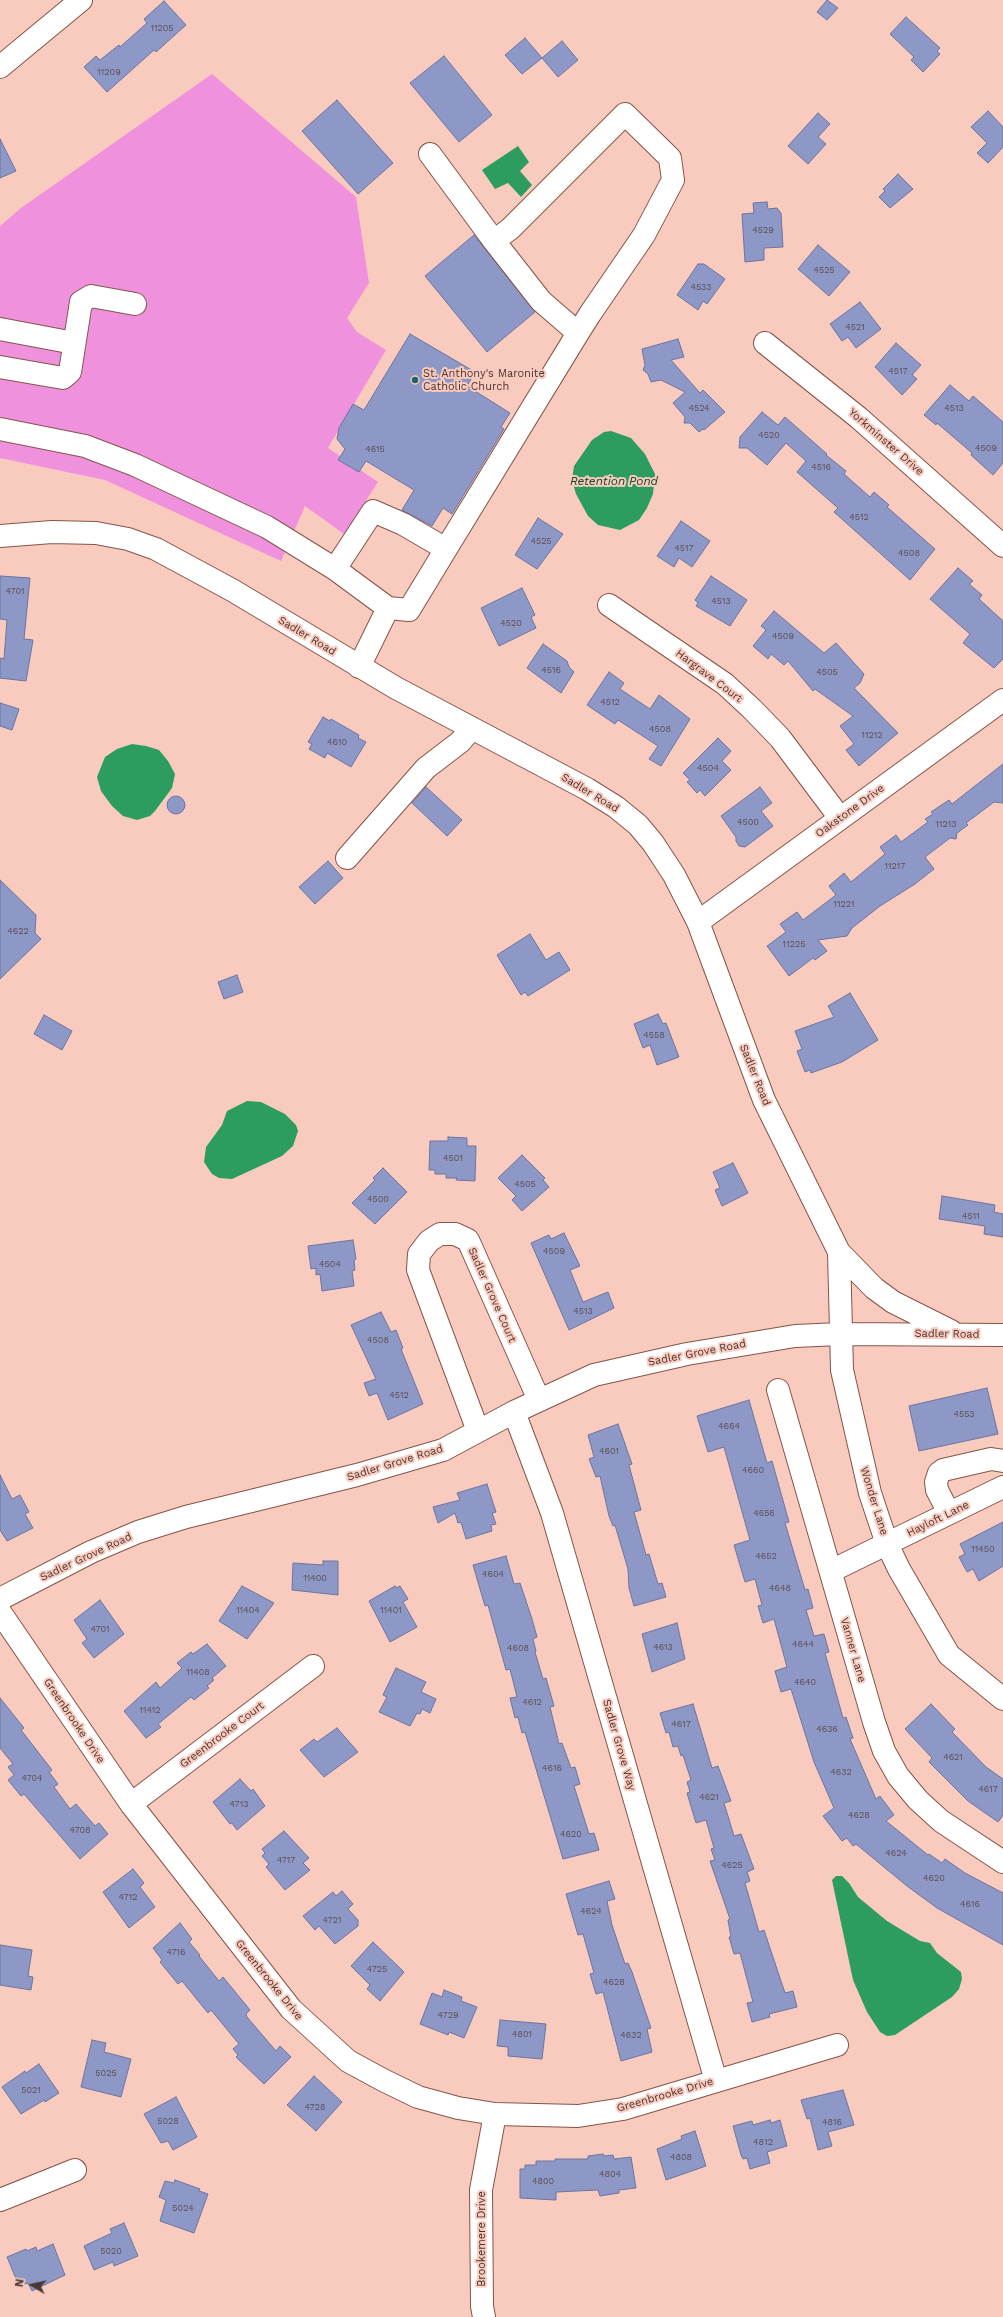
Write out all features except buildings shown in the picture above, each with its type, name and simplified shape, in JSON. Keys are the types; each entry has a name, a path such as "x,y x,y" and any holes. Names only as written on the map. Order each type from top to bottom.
{"street":[{"path":"0,67 81,0"},
{"path":"0,429 85,446 135,465 267,527 335,569 388,608 408,610 578,333 644,236 673,180 670,158 625,114 510,229 494,241"},
{"path":"430,154 494,241 541,301 578,333"},
{"path":"0,367 63,378 70,372 81,302 91,296 136,304"},
{"path":"0,330 74,343"},
{"name":"Yorkminster Drive","path":"765,343 867,425 1003,546"},
{"path":"335,569 373,511 403,524 446,549"},
{"name":"Sadler Road","path":"0,536 52,532 96,533 128,539 156,549 232,590 359,667 587,789 616,807 638,825 653,843 674,875 698,922 764,1100 838,1252 840,1334 1003,1335"},
{"name":"Hargrave Court","path":"609,605 725,684 780,738 840,818"},
{"path":"359,667 388,608"},
{"name":"Oakstone Drive","path":"698,922 1003,700"},
{"path":"347,858 426,768 460,742 472,728"},
{"name":"Sadler Grove Court","path":"478,1431 418,1270 419,1254 429,1241 440,1234 455,1234 468,1240 538,1400"},
{"path":"838,1252 874,1288 893,1302 956,1334"},
{"name":"Sadler Grove Road","path":"0,1600 92,1552 138,1532 186,1516 443,1450 538,1400 594,1375 637,1364 743,1343 795,1336 840,1334"},
{"name":"Wonder Lane","path":"840,1334 842,1370 850,1409 870,1493 887,1544 899,1569 950,1655 1003,1699"},
{"name":"Vanner Lane","path":"778,1390 874,1722 884,1751 898,1776 918,1800 941,1821 1003,1862"},
{"name":"Sadler Grove Way","path":"514,1412 552,1513 716,2080"},
{"path":"949,1513 937,1490 936,1482 939,1473 942,1470 991,1459 1003,1461"},
{"name":"Hayloft Lane","path":"831,1571 1003,1487"},
{"name":"Greenbrooke Drive","path":"0,1612 131,1804 291,2010 318,2036 348,2061 418,2097 458,2108 495,2114 578,2116 623,2109 837,2045"},
{"name":"Greenbrooke Court","path":"131,1804 313,1666"},
{"name":"Brookemere Drive","path":"484,2317 482,2306 480,2190 495,2114"},
{"path":"0,2200 76,2170"}],"shaded area":[{"path":"212,74 356,197 369,283 347,318 357,332 386,350 328,448 378,482 344,534 305,506 281,561 105,480 0,458 0,226 21,208"}],"water":[{"path":"518,146 529,162 520,171 532,185 521,197 508,183 495,189 482,170"},
{"name":"Retention Pond","path":"611,431 631,438 645,454 655,474 653,494 647,508 639,520 620,530 598,525 588,516 576,494 572,480 574,466 592,440 604,432"},
{"path":"132,744 159,750 168,761 175,774 172,788 155,811 150,816 137,820 123,816 112,806 101,791 97,777 105,757 117,749"},
{"path":"247,1101 261,1102 285,1114 296,1125 298,1131 293,1146 282,1156 232,1179 219,1178 212,1174 204,1162 206,1147 222,1125 227,1111"},
{"path":"836,1876 842,1876 849,1883 858,1897 887,1921 920,1941 930,1943 937,1953 961,1972 962,1979 959,1989 952,1997 895,2035 887,2036 880,2032 867,2012 853,1980 832,1880"}],"place":[{"name":"St. Anthony's Maronite Catholic Church","path":"415,380"}]}
